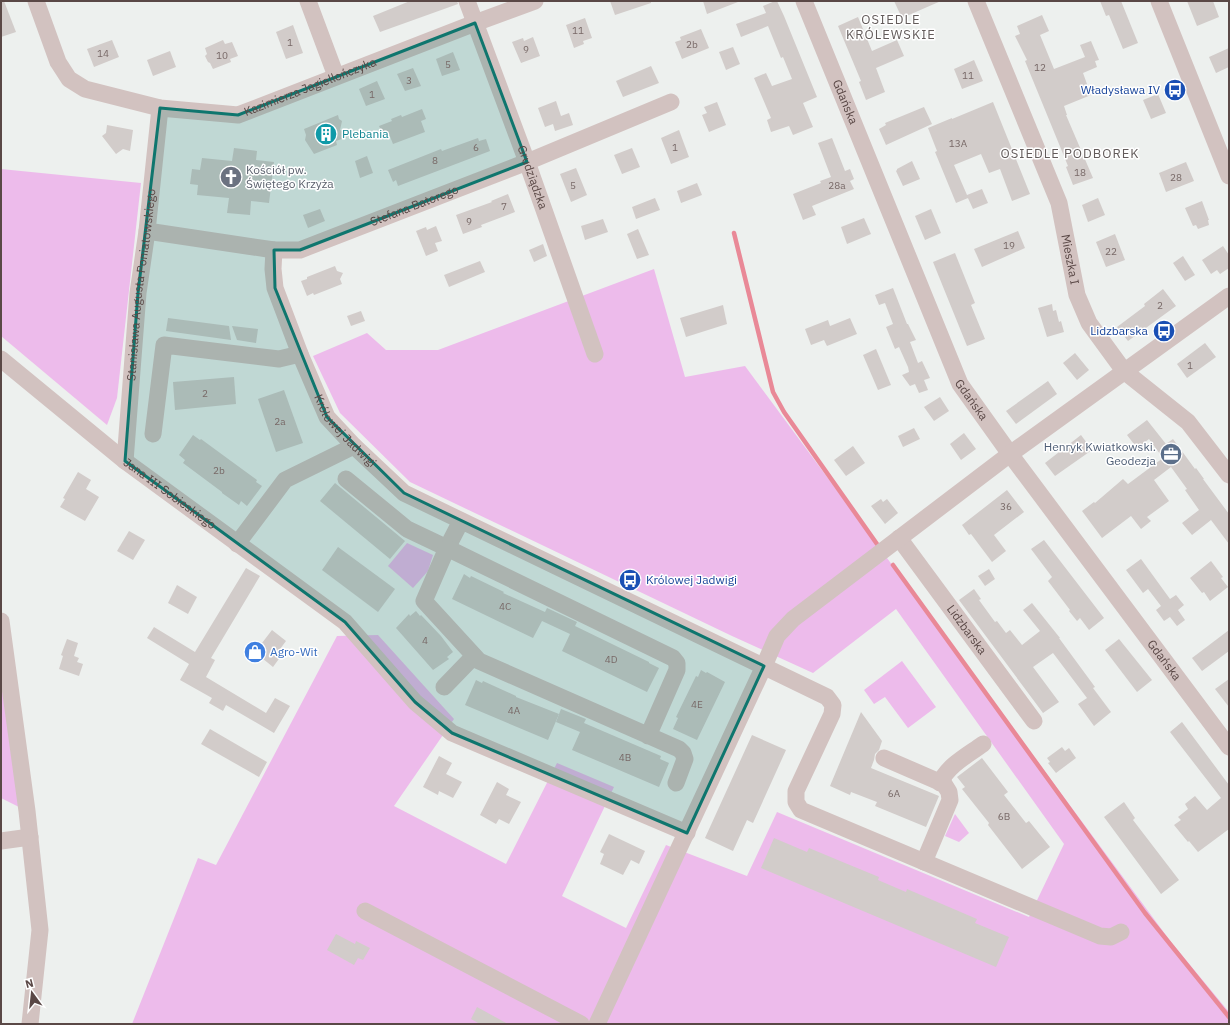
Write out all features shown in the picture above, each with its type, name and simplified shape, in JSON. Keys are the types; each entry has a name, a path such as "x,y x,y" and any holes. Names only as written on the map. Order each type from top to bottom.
{"street":[{"name":"Kazimierza Jagiellończyka","path":"36,1 58,62 69,79 85,89 160,108 238,115 336,76 535,1"},
{"path":"308,1 336,76"},
{"name":"Grudziądzka","path":"467,1 596,354"},
{"name":"Gdańska","path":"804,1 960,384 1010,454 1229,747"},
{"name":"Mieszka I","path":"976,1 1059,203 1077,295 1089,323 1124,371 1188,422 1229,475"},
{"path":"1159,1 1229,176"},
{"name":"Stefana Batorego","path":"147,231 274,250 300,250 527,162 671,102"},
{"name":"Stanisława Augusta Poniatowskiego","path":"125,461 138,293 147,231 160,108"},
{"name":"Królowej Jadwigi","path":"274,250 273,269 275,288 300,354 327,417 354,446 404,493 827,697 833,705 832,714 796,791 796,802 801,810 924,862"},
{"path":"597,1024 687,833 777,636 792,619 1010,454 1229,296"},
{"path":"153,434 164,345 279,359 300,354"},
{"name":"Jana III Sobieskiego","path":"1,359 125,461 345,622 415,702 452,734 687,833"},
{"path":"237,544 285,480 354,446"},
{"path":"346,479 407,529 673,658 677,664 677,670 648,736"},
{"path":"461,521 447,548 424,601 479,661 678,749 683,753 685,759 676,783"},
{"name":"Lidzbarska","path":"899,538 1034,721"},
{"path":"1,620 30,837 40,930 30,1024"},
{"path":"444,687 474,656"},
{"path":"940,783 948,769 983,744"},
{"path":"884,758 944,784 949,792 950,800 924,862 1100,936 1111,937 1121,932"},
{"path":"1,841 30,837"},
{"path":"365,911 581,1024"}],"highlighted area":[{"path":"475,23 527,162 300,250 274,250 275,288 327,417 404,493 764,666 687,833 452,733 415,702 345,622 125,461 138,293 160,108 238,115"}],"shaded area":[{"path":"1,169 141,183 117,398 107,425 1,336"},
{"path":"654,269 685,377 745,366 1171,942 1229,1012 1229,1024 132,1024 198,858 216,865 337,636 378,635 454,719 394,806 506,864 557,763 614,787 562,896 626,928 666,845 747,876 777,812 1029,917 1064,844 896,609 813,673 732,636 410,482 340,413 313,356 367,333 386,350 438,350"},
{"path":"407,543 433,555 428,571 413,588 388,566"},
{"path":"1,621 27,811 1,798"},
{"path":"902,661 936,707 908,728 885,697 874,704 864,690"},
{"path":"955,814 969,833 959,842 945,836"}],"building":[{"path":"1,1 4,1 16,32 1,37"},
{"path":"410,1 457,1 458,4 380,32 373,16"},
{"path":"610,1 651,1 651,3 615,15"},
{"path":"703,1 738,1 738,2 707,14"},
{"path":"777,1 784,16 817,97 803,103 813,127 793,135 789,126 771,132 767,120 771,118 754,78 766,73 772,86 792,79 783,57 781,58 768,26 741,37 736,24 766,13 763,6"},
{"path":"894,1 941,1 902,18"},
{"path":"1100,1 1121,1 1138,43 1123,49 1109,15 1106,16"},
{"path":"1187,1 1213,1 1219,17 1197,26"},
{"path":"1042,15 1049,31 1040,35 1054,69 1085,57 1080,45 1091,41 1099,60 1095,61 1097,67 1083,73 1091,95 1064,106 1066,115 1093,178 1073,185 1066,167 1068,166 1025,61 1027,60 1015,36 1020,34 1017,26"},
{"path":"858,17 872,51 897,40 904,56 876,68 885,92 866,100 859,82 861,81 838,26"},
{"path":"585,18 592,38 583,41 584,44 574,48 566,25"},
{"path":"293,25 303,53 286,59 276,32"},
{"path":"701,29 709,48 682,59 675,42 681,40 680,37"},
{"path":"533,37 540,56 521,63 512,42 523,38 524,41"},
{"path":"112,40 119,57 94,67 87,49"},
{"path":"223,40 225,44 232,42 238,56 230,59 231,62 213,69 205,56 207,54 205,48"},
{"path":"733,47 740,64 726,70 719,52"},
{"path":"1229,48 1229,67 1216,73 1209,57"},
{"path":"170,51 176,67 153,76 147,60"},
{"path":"453,52 460,70 442,76 436,59"},
{"path":"974,60 983,81 962,89 954,69"},
{"path":"651,66 659,83 623,97 616,81"},
{"path":"413,68 421,86 405,91 397,74"},
{"path":"377,81 385,99 366,106 359,89"},
{"path":"1158,94 1166,113 1151,119 1143,100"},
{"path":"556,101 561,116 569,113 573,125 555,131 553,124 545,127 538,108"},
{"path":"717,102 726,125 709,132 702,115 707,113 704,107"},
{"path":"993,102 1030,194 1012,201 1000,169 989,173 981,154 954,165 967,195 982,189 988,203 973,209 968,198 956,203 935,152 937,151 928,128"},
{"path":"924,107 932,124 886,145 879,129 886,125 885,123"},
{"path":"422,109 426,119 421,121 425,132 393,144 389,134 384,137 379,126 392,121 391,119 401,115 402,117"},
{"name":"Plebania","path":"338,115 339,119 342,121 340,130 353,135 336,141 337,145 314,154 305,140 306,135 304,129"},
{"path":"107,125 133,130 130,151 123,149 116,154 102,136 106,133"},
{"path":"679,130 689,157 671,164 661,138"},
{"path":"478,138 479,141 486,139 490,151 398,186 396,180 393,182 388,170 441,149 442,151"},
{"path":"832,138 845,171 850,169 854,179 850,181 854,189 812,206 816,215 803,220 793,194 821,183 820,181 831,177 818,143"},
{"name":"Kościół pw. Świętego Krzyża","path":"234,148 257,151 256,160 274,162 269,203 251,201 250,215 227,213 229,198 197,195 198,185 190,184 192,169 200,170 202,158 232,161"},
{"path":"632,148 640,167 622,174 614,155"},
{"path":"367,156 373,173 360,178 355,161"},
{"path":"912,161 920,179 903,186 896,171"},
{"path":"1186,162 1194,181 1166,192 1159,173"},
{"path":"576,168 587,195 571,202 560,174"},
{"path":"697,183 702,195 681,203 677,191"},
{"path":"508,194 515,212 481,225 482,227 463,234 456,215 492,202 491,201"},
{"path":"655,198 660,210 636,219 632,207"},
{"path":"1098,198 1105,215 1088,222 1082,205"},
{"path":"1202,201 1209,220 1209,225 1198,229 1196,225 1193,226 1185,208"},
{"path":"320,209 325,221 308,228 303,215"},
{"path":"931,209 941,233 925,240 915,216"},
{"path":"864,218 871,234 847,244 841,227"},
{"path":"603,219 608,232 585,240 581,226"},
{"path":"436,226 442,241 435,243 438,251 426,256 416,231 426,227 427,230"},
{"path":"638,229 649,255 637,259 627,234"},
{"path":"1018,231 1025,248 982,267 974,249"},
{"path":"1115,234 1125,260 1106,267 1096,242"},
{"path":"543,244 547,256 534,262 529,250"},
{"path":"1223,246 1229,255 1229,268 1220,274 1217,270 1211,274 1202,260"},
{"path":"955,253 975,303 971,305 985,339 967,346 933,262"},
{"path":"1183,256 1195,275 1185,281 1173,263"},
{"path":"480,261 485,272 449,287 444,275"},
{"path":"335,266 337,271 343,273 340,279 342,284 314,295 313,293 307,296 301,281 307,279 307,277"},
{"path":"893,288 907,324 916,340 910,342 918,363 922,361 930,378 924,380 928,390 919,393 915,384 910,386 902,375 909,372 908,367 899,347 895,349 886,327 893,324 885,303 879,305 875,295"},
{"path":"1163,289 1176,306 1128,341 1117,327 1145,306 1144,304"},
{"path":"1052,304 1053,311 1056,310 1059,322 1061,321 1064,332 1047,337 1038,308"},
{"path":"723,305 727,324 686,337 680,318"},
{"path":"361,311 365,321 351,326 347,316"},
{"path":"168,318 229,326 231,340 166,331"},
{"path":"850,318 857,334 827,346 824,340 811,345 805,329 828,320 830,326"},
{"path":"232,326 258,329 256,343 237,340"},
{"path":"1205,343 1216,357 1187,378 1177,364"},
{"path":"876,349 891,385 878,390 863,355"},
{"path":"1075,353 1089,370 1077,380 1063,363"},
{"path":"234,377 236,404 175,410 173,382"},
{"path":"1048,381 1057,394 1016,424 1006,411"},
{"path":"284,390 303,443 276,452 258,399"},
{"path":"940,397 949,411 934,421 924,407"},
{"path":"1147,420 1166,444 1173,439 1229,514 1229,544 1211,520 1192,535 1182,523 1199,510 1185,490 1187,489 1171,467 1154,480 1169,501 1147,517 1151,521 1141,529 1131,516 1102,538 1082,511 1094,502 1095,503 1123,479 1128,484 1163,458 1149,439 1137,448 1127,435"},
{"path":"914,428 920,439 903,447 898,436"},
{"path":"964,433 976,449 961,460 950,444"},
{"path":"193,435 200,440 201,439 257,480 256,482 262,486 247,506 241,501 239,505 183,463 185,460 179,455"},
{"path":"1081,435 1092,450 1055,476 1045,463"},
{"path":"853,446 865,463 846,476 834,460"},
{"path":"78,472 91,480 86,489 99,497 85,521 60,507 65,499 63,498"},
{"path":"335,483 405,541 390,559 320,501"},
{"path":"1007,490 1024,512 994,535 1006,551 992,562 971,534 969,535 962,525"},
{"path":"881,499 883,502 887,499 898,513 885,524 871,506"},
{"path":"129,531 145,540 133,560 117,551"},
{"path":"1044,540 1104,618 1089,630 1080,618 1077,621 1069,611 1070,610 1048,581 1052,577 1031,549"},
{"path":"338,547 395,589 378,612 322,570"},
{"path":"1141,559 1170,599 1176,595 1184,605 1178,610 1185,620 1177,626 1170,617 1164,621 1156,610 1161,606 1148,589 1143,593 1126,570"},
{"path":"1211,561 1223,577 1221,578 1228,587 1210,601 1204,592 1202,593 1190,578"},
{"path":"246,568 260,576 211,658 215,660 206,677 266,713 275,698 290,706 274,733 226,705 223,711 209,703 212,698 180,680 189,664 147,638 154,627 195,652"},
{"path":"989,569 995,579 985,586 978,576"},
{"path":"464,574 545,612 547,608 577,622 575,626 659,668 647,692 562,651 570,634 542,621 533,638 452,599"},
{"path":"177,585 197,597 188,614 168,603"},
{"path":"974,589 981,599 979,600 995,622 997,621 1006,633 1010,630 1022,645 1040,631 1023,610 1032,603 1060,638 1095,687 1093,688 1111,712 1094,726 1078,704 1087,698 1053,653 1033,667 1059,702 1043,713 959,600"},
{"path":"416,611 441,636 453,652 447,657 449,659 433,670 396,628 409,614 410,616"},
{"path":"272,630 286,641 277,653 281,656 273,667 257,654 264,644 262,643"},
{"path":"1229,630 1229,651 1202,671 1192,658"},
{"path":"67,639 78,643 74,656 79,658 77,662 83,664 79,676 59,669 63,656 61,655"},
{"path":"1119,639 1152,680 1137,692 1105,650"},
{"path":"701,670 725,682 697,740 673,729 678,718 676,717 696,676 698,677"},
{"path":"1229,679 1229,707 1215,689"},
{"path":"476,680 482,683 483,681 516,697 559,714 548,740 465,705"},
{"path":"561,709 586,719 584,723 661,756 660,759 669,763 659,787 572,750 580,732 556,722"},
{"path":"861,712 882,741 879,750 875,754 871,768 939,796 926,827 875,806 877,802 851,792 850,795 830,786"},
{"path":"1182,722 1229,785 1229,829 1198,852 1174,825 1181,820 1178,817 1188,809 1185,804 1195,796 1207,810 1221,798 1170,732"},
{"path":"210,729 267,762 259,777 201,744"},
{"path":"752,735 786,750 753,823 747,820 733,851 705,838"},
{"path":"1062,747 1065,751 1069,748 1076,758 1056,773 1048,763 1050,762 1047,758"},
{"path":"439,756 452,763 446,774 462,782 453,798 439,791 438,795 423,787"},
{"path":"982,758 1008,792 1004,795 1026,823 1029,821 1050,847 1022,869 962,789 965,787 957,777"},
{"path":"497,782 509,789 506,795 521,802 509,824 499,819 496,824 480,815"},
{"path":"1124,802 1135,818 1133,820 1179,880 1161,894 1104,817"},
{"path":"609,834 645,851 639,864 631,860 623,875 600,864 604,854 600,852"},
{"path":"774,838 807,852 809,848 879,877 878,880 906,892 907,889 977,919 975,923 1009,937 996,967 761,868"},
{"path":"336,934 355,944 356,941 370,948 363,960 358,958 354,965 327,950"},
{"path":"477,1007 508,1024 480,1024 471,1019"}],"waterway":[{"path":"734,233 773,392 784,412 877,544"},
{"path":"893,565 1145,913 1229,1017"}],"place":[{"name":"Władysława IV","path":"1175,90"},
{"name":"Plebania","path":"326,134"},
{"name":"Kościół pw. Świętego Krzyża","path":"231,177"},
{"name":"Lidzbarska","path":"1164,331"},
{"name":"Henryk Kwiatkowski. Geodezja","path":"1171,454"},
{"name":"Królowej Jadwigi","path":"630,580"},
{"name":"Agro-Wit","path":"255,652"}],"district":[{"name":"OSIEDLE KRÓLEWSKIE","path":"891,26"},
{"name":"OSIEDLE PODBOREK","path":"1070,153"}]}
